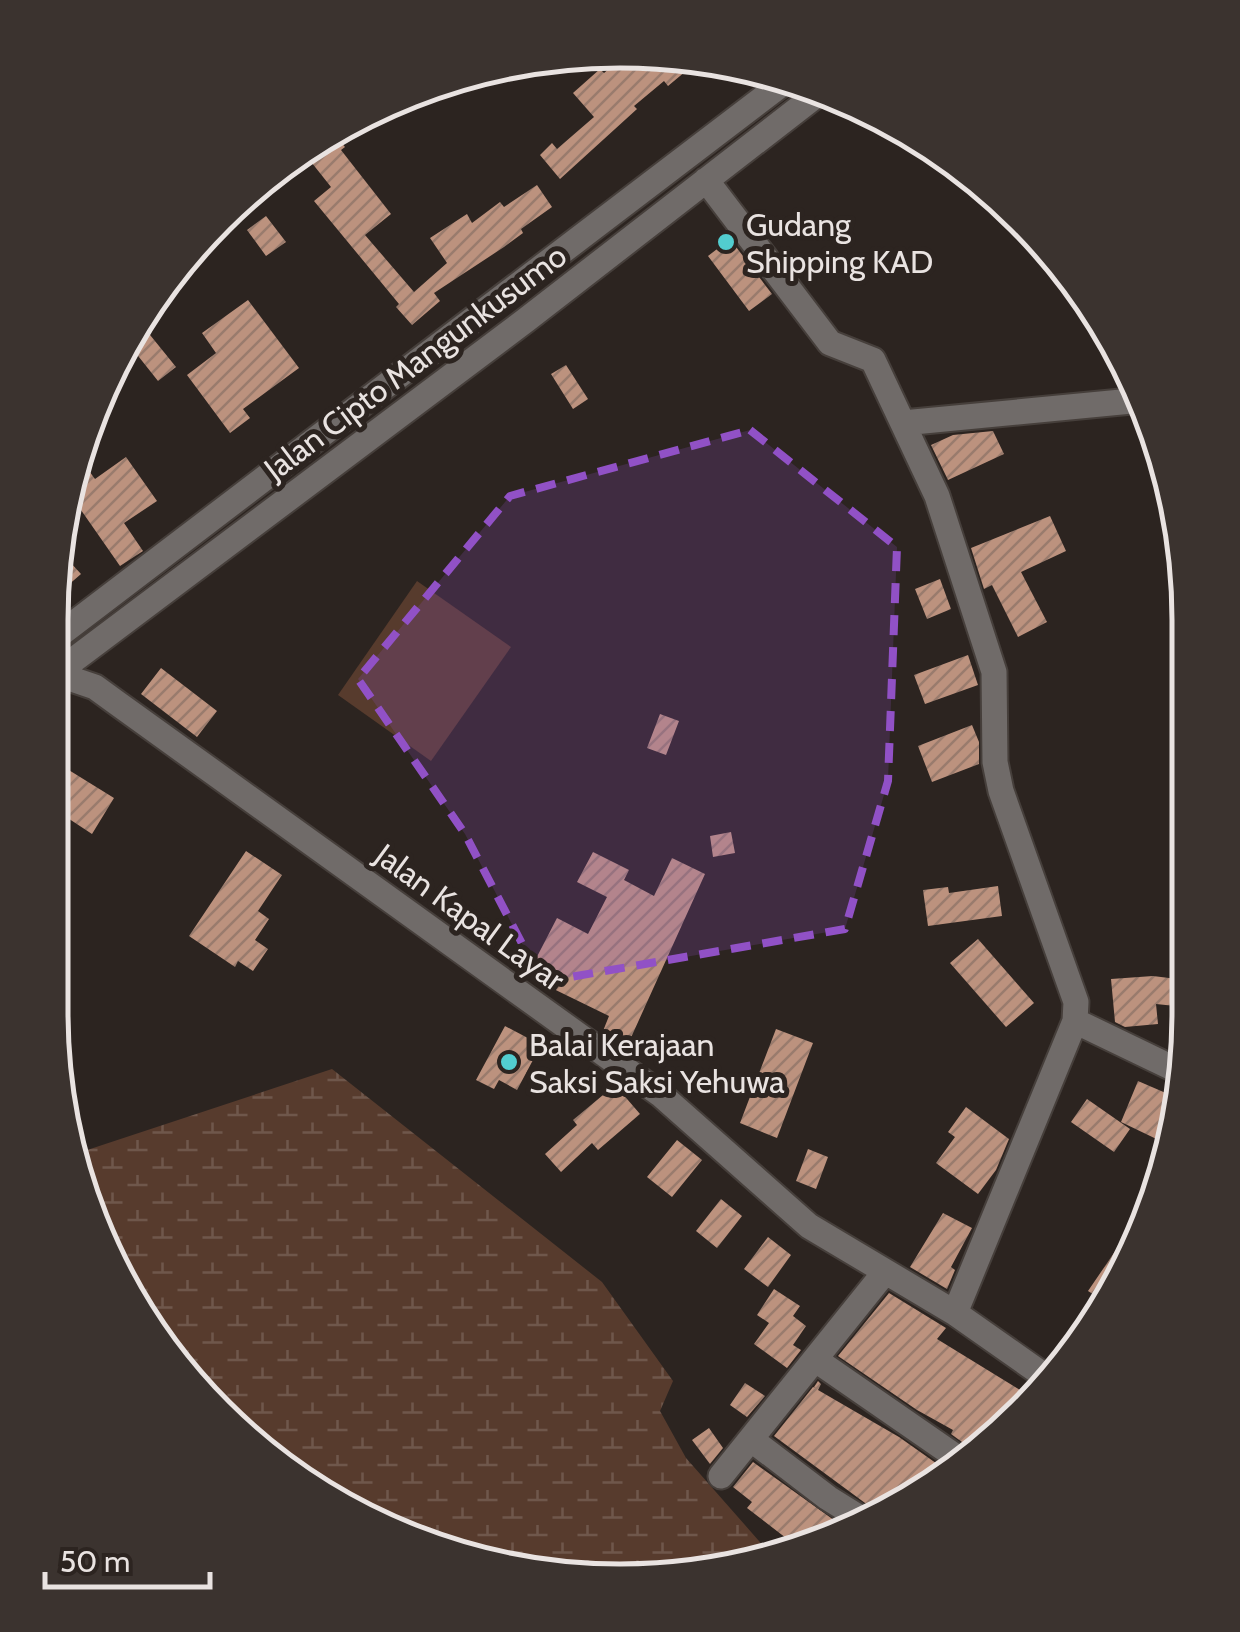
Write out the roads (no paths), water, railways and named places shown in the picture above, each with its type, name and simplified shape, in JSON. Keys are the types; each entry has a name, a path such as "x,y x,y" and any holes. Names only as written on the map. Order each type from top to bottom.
{"street":[{"name":"Jalan Cipto Mangunkusumo","path":"68,622 773,89"},
{"name":"Jalan Cipto Mangunkusumo","path":"68,663 510,332 809,101"},
{"path":"706,180 830,343 873,360 937,496 994,672 995,762 1001,791 1076,1002 1075,1021 955,1313"},
{"path":"903,423 1127,401"},
{"path":"68,648 94,687"},
{"path":"68,679 94,687"},
{"name":"Jalan Kapal Layar","path":"94,687 660,1094 809,1226 955,1313 1039,1372"},
{"path":"1075,1021 1169,1067"},
{"path":"721,1476 885,1272"},
{"path":"816,1360 952,1453"},
{"path":"752,1440 852,1513"}],"place":[{"name":"Gudang Shipping KAD","path":"726,242"},
{"name":"Balai Kerajaan Saksi Saksi Yehuwa","path":"509,1062"}]}
